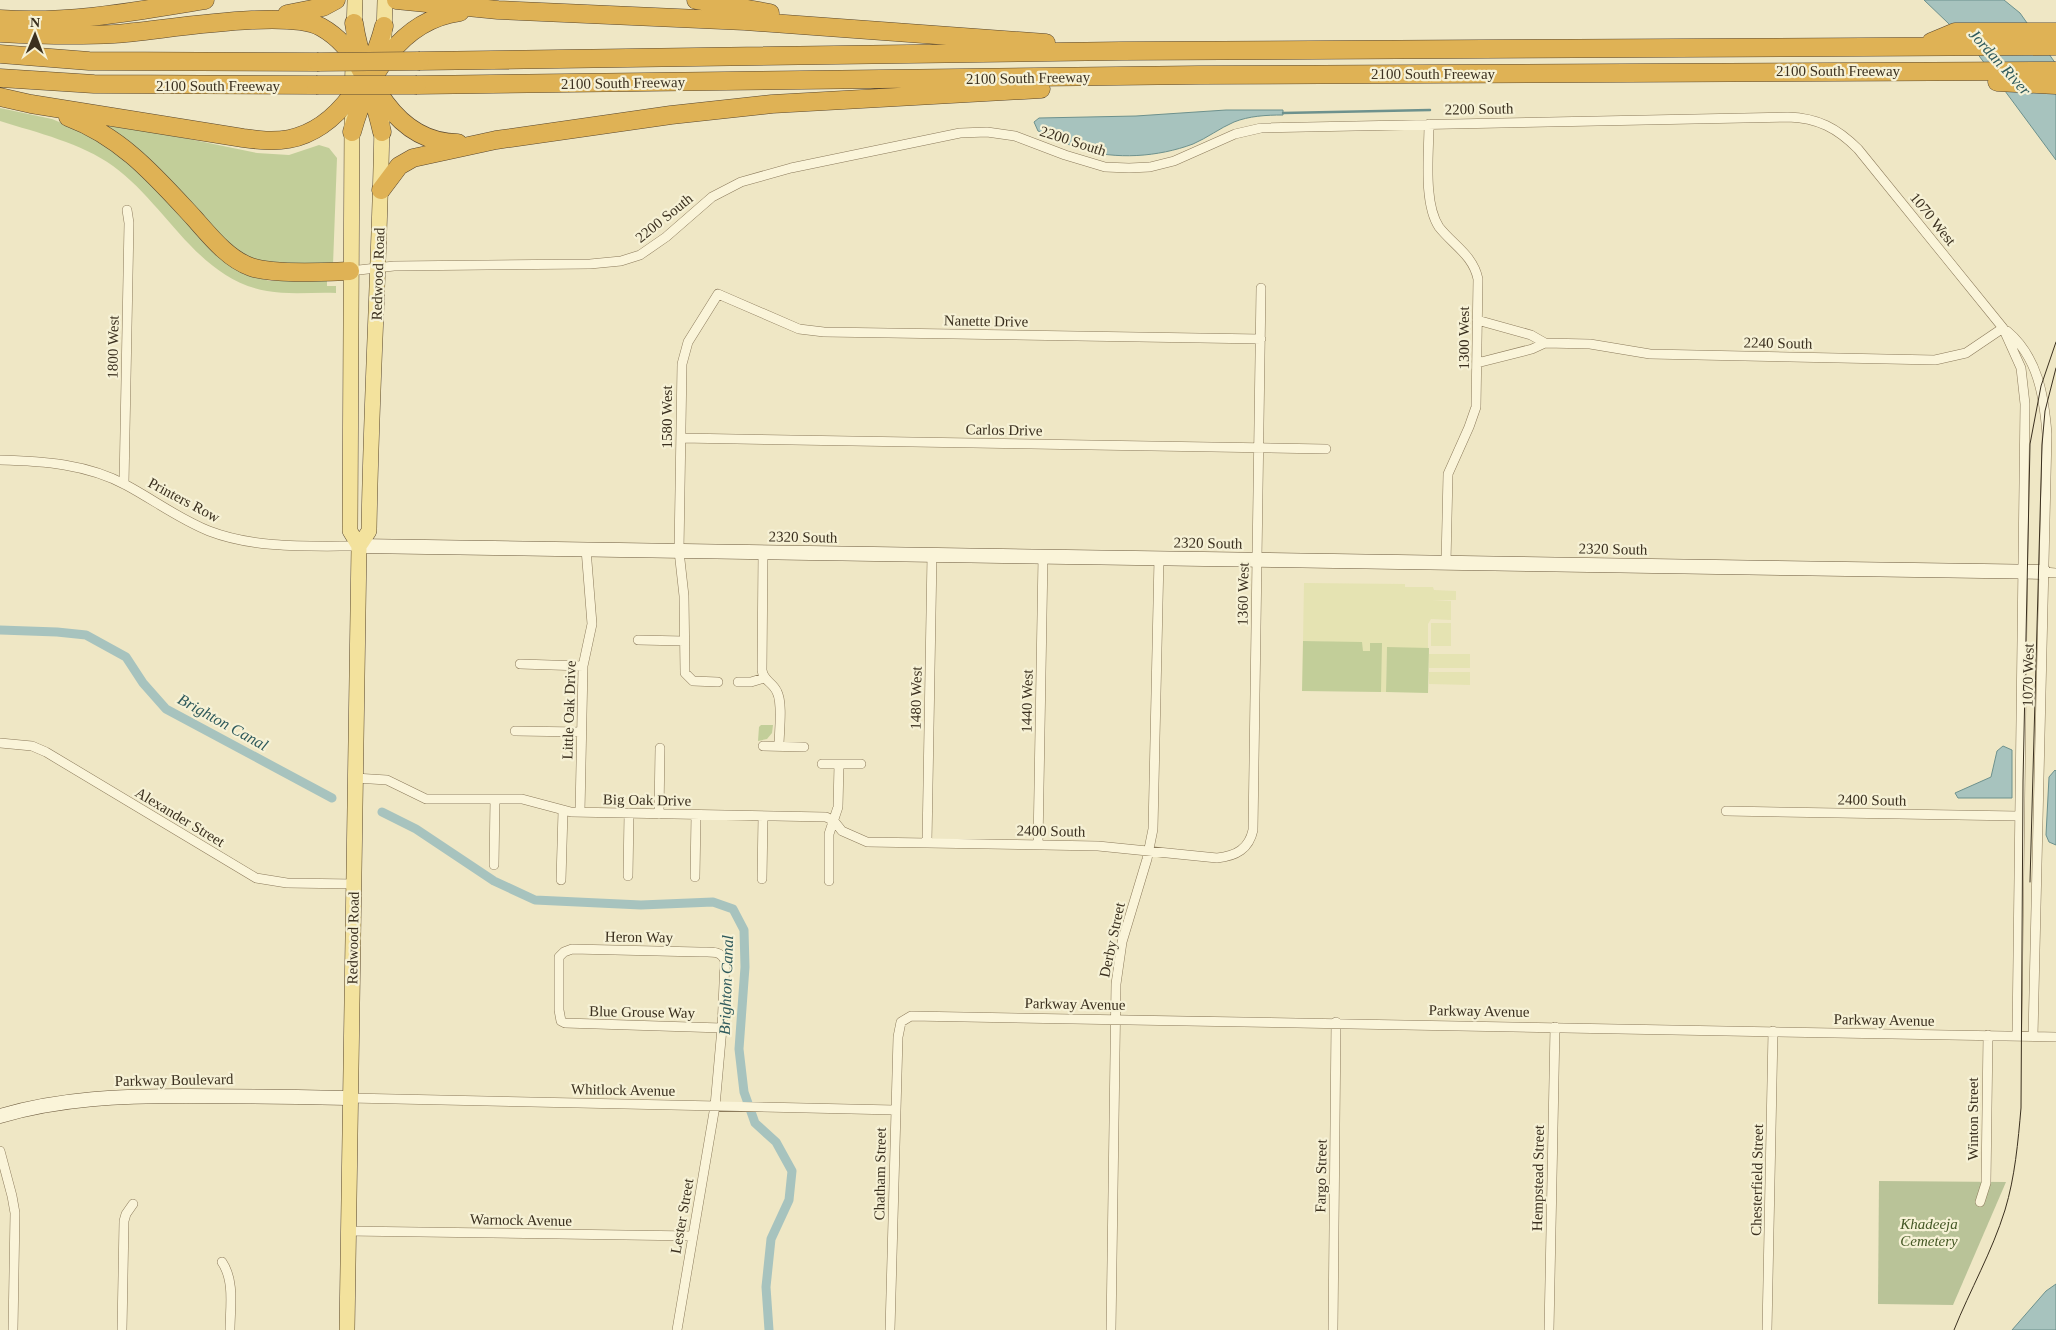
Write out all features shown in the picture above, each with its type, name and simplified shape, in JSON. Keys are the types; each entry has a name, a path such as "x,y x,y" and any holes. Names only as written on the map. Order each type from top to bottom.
{"highway":[{"path":"0,19 51,20 94,17 205,0"},
{"path":"252,21 323,7 336,0"},
{"path":"396,0 498,10 735,21 1022,40 1121,52"},
{"path":"696,0 859,29"},
{"path":"0,97 31,104 242,138 274,141 290,139 312,131 335,113 368,84 383,61 410,34 431,20 458,13 498,10"},
{"path":"0,33 113,34 252,21 295,20 311,23 331,34 353,56 368,84 401,121 426,138 446,143 496,140"},
{"path":"354,23 368,84 382,132"},
{"path":"352,132 384,26"},
{"name":"2100 South Freeway","path":"0,54 89,61 317,62 1121,52 1922,46 1955,32 2056,37"},
{"name":"2100 South Freeway","path":"0,78 114,85 417,85 1252,75 1803,71 1832,80 1969,76"},
{"path":"1969,76 2056,71"},
{"path":"381,190 396,169 413,158 496,140 689,113 772,104 1198,83 1252,75"},
{"path":"1969,76 2056,85"},
{"path":"31,104 91,127 130,152 238,262 262,270 350,271"}],"main road":[{"path":"353,56 355,0"},
{"path":"383,61 384,0"},
{"name":"Redwood Road","path":"347,1330 359,546 350,531 352,132"},
{"name":"Redwood Road","path":"359,546 369,531 382,132"}],"street":[{"name":"2200 South","path":"350,271 379,268 590,264 620,261 652,248 712,197 740,182 791,168 960,134 987,132 1015,136 1065,155 1105,167 1129,168 1150,167 1174,161 1235,134 1261,128 1788,117 1813,119 1839,131"},
{"name":"1300 West","path":"1429,124 1431,209 1439,226 1470,259 1476,268 1478,279 1477,390 1473,419 1448,474 1446,563"},
{"name":"1070 West","path":"1839,131 1858,149 2003,328 2017,355 2025,390 2018,816 2017,1036"},
{"name":"1800 West","path":"124,484 129,223 127,210"},
{"name":"1360 West","path":"1251,841 1253,830 1258,560 1261,288"},
{"name":"Nanette Drive","path":"718,294 799,328 824,332 1261,339"},
{"name":"1580 West","path":"718,294 688,342 682,364 679,551 684,596 684,668 688,677 697,682 718,682"},
{"name":"2240 South","path":"1477,320 1531,335 1544,342 1590,344 1650,354 1935,360 1966,353 2003,328"},
{"name":"1070 West","path":"2003,328 2016,338 2033,365 2045,411 2047,449 2050,572 2033,1036"},
{"name":"2240 South","path":"1477,363 1532,349 1544,342"},
{"name":"Carlos Drive","path":"681,438 1326,449"},
{"name":"Printers Row","path":"0,460 63,464 124,484 186,521 237,539 298,545 359,546"},
{"name":"2320 South","path":"359,546 2050,572"},
{"name":"Little Oak Drive","path":"580,812 583,666 592,624 586,549"},
{"path":"763,552 764,678 776,689 779,697 779,746"},
{"name":"1480 West","path":"927,842 932,555"},
{"name":"1440 West","path":"1038,845 1043,557"},
{"name":"Derby Street","path":"1110,1330 1114,1018 1122,942 1150,851 1154,819 1159,558"},
{"path":"638,640 684,641"},
{"path":"520,664 583,666"},
{"path":"738,682 752,682 764,678"},
{"path":"515,731 581,732"},
{"name":"Alexander Street","path":"0,744 32,746 46,752 256,878 287,883 354,884"},
{"path":"763,746 804,747"},
{"path":"659,814 660,748"},
{"path":"822,764 860,764"},
{"path":"829,881 830,829 838,807 838,764"},
{"name":"Big Oak Drive","path":"355,778 387,780 406,788 442,798 531,800 562,811 826,817 834,821"},
{"path":"494,865 495,799"},
{"path":"561,880 562,811"},
{"name":"2400 South","path":"1726,811 2018,816"},
{"path":"628,876 629,813"},
{"path":"695,877 696,815"},
{"path":"762,879 763,816"},
{"name":"2400 South","path":"834,821 847,833 867,842 1098,846 1226,857 1235,855 1251,841"},
{"name":"Heron Way","path":"561,1021 559,1010 559,957 564,952 572,950 700,952 721,955"},
{"name":"Lester Street","path":"677,1330 715,1106 725,965 721,955"},
{"name":"Parkway Avenue","path":"903,1020 911,1016 925,1014 2056,1037"},
{"name":"Chatham Street","path":"890,1330 898,1037 899,1026 903,1020"},
{"name":"Blue Grouse Way","path":"561,1021 572,1025 722,1028"},
{"name":"Fargo Street","path":"1333,1330 1336,1022"},
{"name":"Hempstead Street","path":"1549,1330 1555,1027"},
{"name":"Chesterfield Street","path":"1767,1330 1773,1031"},
{"name":"Winton Street","path":"1980,1202 1986,1183 1988,1035"},
{"name":"Parkway Boulevard","path":"0,1116 62,1102 110,1097 243,1096 350,1098"},
{"name":"Whitlock Avenue","path":"350,1098 895,1110"},
{"path":"0,1151 12,1196 14,1213 13,1330"},
{"path":"122,1330 124,1221 126,1214 133,1204"},
{"name":"Warnock Avenue","path":"348,1231 693,1236"},
{"path":"222,1262 228,1270 230,1280 230,1330"}],"shaded area":[{"path":"1304,583 1405,584 1405,587 1433,587 1434,590 1456,591 1456,600 1432,600 1451,601 1451,620 1431,619 1428,624 1428,648 1387,648 1386,692 1381,692 1381,643 1370,652 1362,651 1362,643 1303,641"},
{"path":"1431,623 1451,623 1451,646 1431,646"},
{"path":"1429,654 1470,654 1470,668 1429,668"},
{"path":"1429,672 1470,672 1470,685 1429,684"}],"green space":[{"path":"0,108 52,119 95,137 133,165 224,261 243,274 270,281 327,281 327,286 336,286 336,293 275,292 242,284 221,272 202,256 184,239 150,200 113,166 101,158 73,145 0,121"},
{"path":"101,121 257,153 289,155 319,145 329,148 337,158 333,265 278,266 249,261 99,126"},
{"path":"1303,641 1362,642 1363,651 1370,651 1370,643 1382,643 1381,692 1302,691"},
{"path":"1387,647 1429,648 1428,693 1386,692"},
{"path":"761,725 773,725 772,733 767,739 758,741 759,727"},
{"name":"Khadeeja Cemetery","path":"1879,1181 2006,1182 1953,1305 1878,1304"}],"water":[{"name":"Jordan River","path":"1924,0 2004,0 2020,13 2056,64 2056,160 1971,45"},
{"path":"1226,110 1283,110 1283,115 1246,118 1229,124 1193,144 1166,152 1137,156 1108,155 1080,149 1038,131 1034,122 1039,118 1136,116"},
{"path":"2003,746 2012,750 2012,798 1958,798 1955,793 1991,777 1997,751"},
{"path":"2055,770 2056,845 2049,842 2046,835 2049,777"},
{"path":"2056,1284 2056,1330 2012,1330 2046,1291"}],"waterway":[{"path":"1283,113 1430,110"},
{"name":"Brighton Canal","path":"0,630 86,635 126,657 143,683 166,709 332,798"},
{"name":"Brighton Canal","path":"382,812 416,829 494,881 535,900 641,905 713,902 733,909 744,930 745,967 739,1049 744,1092 755,1123 776,1142 792,1171 789,1200 771,1239 766,1287 769,1330"}],"tram line":[{"path":"1954,1330 1994,1241 2005,1210 2014,1172 2019,1134 2021,1108 2023,782 2030,444 2041,386 2056,342"},
{"path":"2030,882 2042,445 2045,411 2056,368"}]}
